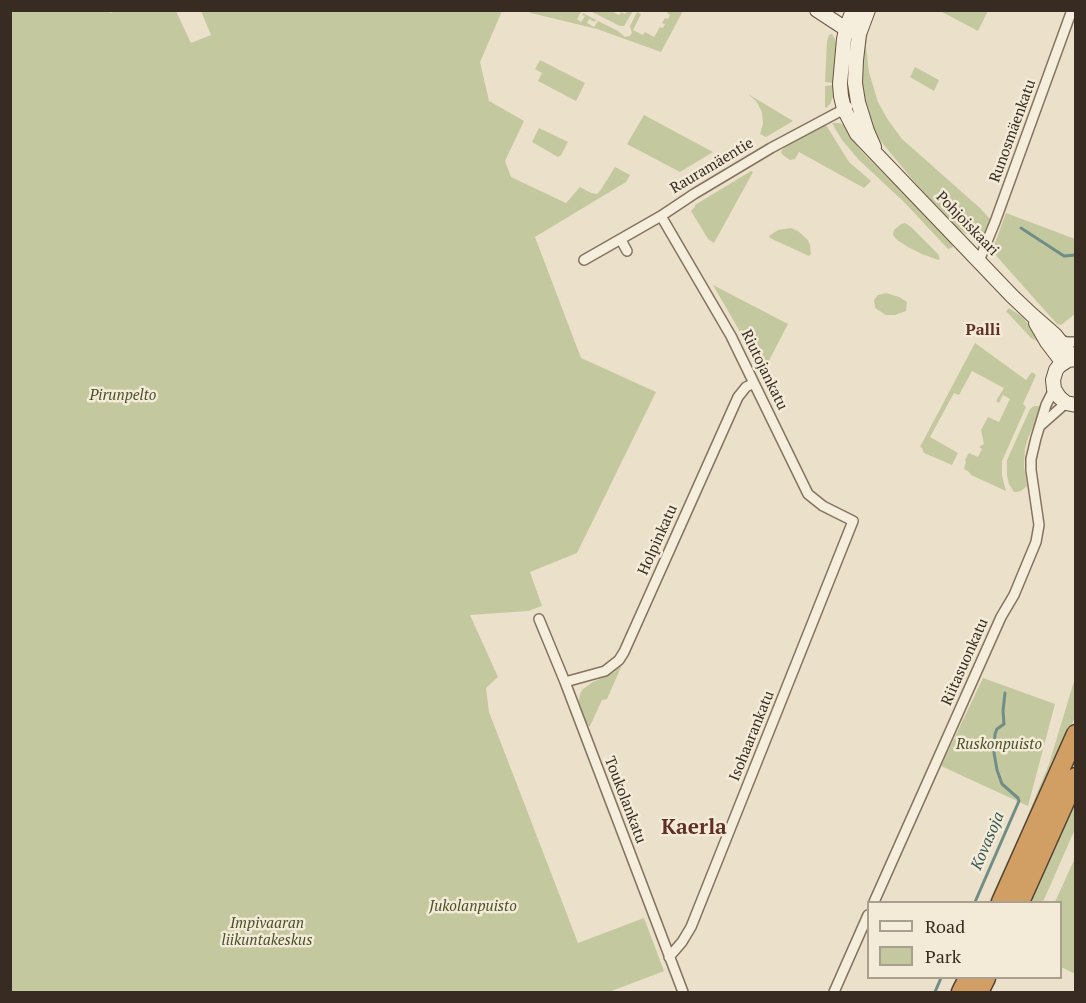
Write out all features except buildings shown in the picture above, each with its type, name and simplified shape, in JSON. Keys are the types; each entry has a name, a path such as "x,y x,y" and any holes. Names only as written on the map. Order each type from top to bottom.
{"highway":[{"path":"1002,901 1076,734"},
{"path":"1021,901 1076,777"},
{"path":"961,993 968,979"},
{"path":"979,993 986,979"}],"street":[{"path":"817,10 853,31 857,12"},
{"name":"Runosmäenkatu","path":"980,261 1072,10"},
{"name":"Pohjoiskaari","path":"853,31 858,102 867,131 879,157"},
{"name":"Pohjoiskaari","path":"853,31 842,53 840,84 844,109 857,134 1031,314 1060,340 1071,360"},
{"name":"Rauramäentie","path":"584,260 621,240 771,148 858,102"},
{"name":"Riutojankatu","path":"661,216 731,336 808,494 823,506 853,521"},
{"path":"621,240 627,251"},
{"name":"Pohjoiskaari","path":"1031,314 1047,342 1071,360"},
{"path":"1060,340 1076,342"},
{"path":"1040,426 1071,404 1059,397 1053,385 1056,370 1071,360"},
{"name":"Holpinkatu","path":"565,682 605,671 619,660 738,396 754,383"},
{"name":"Riitasuonkatu","path":"875,901 1036,542 1039,525 1031,459 1046,405 1054,389"},
{"name":"Isohaarankatu","path":"669,957 692,927 853,521"},
{"name":"Toukolankatu","path":"538,619 565,682 682,993"},
{"path":"834,993 867,917"}],"green space":[{"path":"109,10 110,13 120,10 176,11 191,43 211,35 201,11 502,11 480,62 489,101 524,121 505,161 511,177 566,203 580,187 597,194 615,167 630,175 626,182 535,237 581,358 656,392 577,553 530,572 542,606 528,611 470,615 498,677 486,688 489,712 578,943 644,918 664,971 609,992 11,992 11,11"},
{"path":"942,10 988,11 978,31"},
{"path":"527,11 578,11 581,12 577,19 581,22 585,16 582,15 583,13 596,20 595,22 589,19 587,23 594,27 598,21 625,37 632,33 630,26 637,12 641,14 633,30 643,35 645,32 654,37 660,27 663,28 665,24 662,23 665,18 668,19 669,11 683,11 661,52 597,29"},
{"path":"590,11 611,11 619,15 621,12 625,14 627,11 633,11 624,26 620,26"},
{"path":"866,26 869,26 866,46 869,72 878,102 902,139 991,220 983,241 973,233 966,234 959,230 917,185 879,139 867,119 859,79"},
{"path":"832,34 837,49 835,93 826,108 825,86 833,85 833,83 825,82 827,41 829,35"},
{"path":"540,60 585,83 576,101 538,81 542,73 535,69"},
{"path":"915,67 939,80 934,91 910,77"},
{"path":"748,94 793,121 766,137 760,134 763,124 762,112 756,101"},
{"path":"644,115 713,152 680,172 627,144"},
{"path":"832,123 844,125 866,156 951,240 953,247 948,249 905,203 859,160 842,140"},
{"path":"826,125 849,162 871,181 864,188 799,152 795,159 790,160 781,152 786,146"},
{"path":"539,128 568,142 561,155 558,157 532,142"},
{"path":"751,171 753,172 714,243 708,239 691,211 695,205"},
{"path":"1006,213 1075,239 1075,314 1061,325 1057,324 992,251"},
{"path":"905,223 938,254 940,259 922,254 897,240 893,235 894,230"},
{"path":"791,228 808,240 811,254 809,256 769,236 778,230"},
{"path":"713,285 788,324 762,374 750,349"},
{"path":"886,293 907,302 906,311 886,315 875,308 874,300 878,295"},
{"path":"1009,308 1021,316 1034,330 1039,342 1031,338 1006,311"},
{"path":"975,343 1026,380 1032,372 1036,375 1023,404 1026,407 1002,461 1002,476 1006,491 971,475 964,469 969,453 978,457 982,449 979,447 984,444 981,430 988,417 999,422 1010,399 1003,395 999,403 996,401 1004,388 972,371 959,395 954,393 930,437 958,453 952,465 924,453 920,447"},
{"path":"1034,406 1042,408 1025,449 1024,466 1027,486 1021,491 1014,492 1007,476 1007,460 1030,409"},
{"path":"622,665 607,699 602,700 590,726 585,727 578,705 580,694 593,682 613,673"},
{"name":"Ruskonpuisto","path":"983,678 1055,704 1028,806 941,766"},
{"path":"1075,678 1075,717 994,901 989,901 1023,827 1049,764"},
{"path":"1075,794 1075,829 1043,901 1027,901"},
{"path":"1075,858 1075,974 1062,968 1062,901 1055,901"}],"waterway":[{"path":"1021,228 1064,256 1076,255"},
{"name":"Kovasoja","path":"975,901 1019,801 1002,784 994,753 995,734 997,729 1004,724 1005,693"},
{"name":"Kovasoja","path":"935,992 941,979"}],"district":[{"name":"Palli","path":"983,330"},
{"name":"Kaerla","path":"694,828"}],"park label":[{"name":"Pirunpelto","path":"123,396"},
{"name":"Jukolanpuisto","path":"473,907"},
{"name":"Impivaaran liikuntakeskus","path":"267,932"}]}
